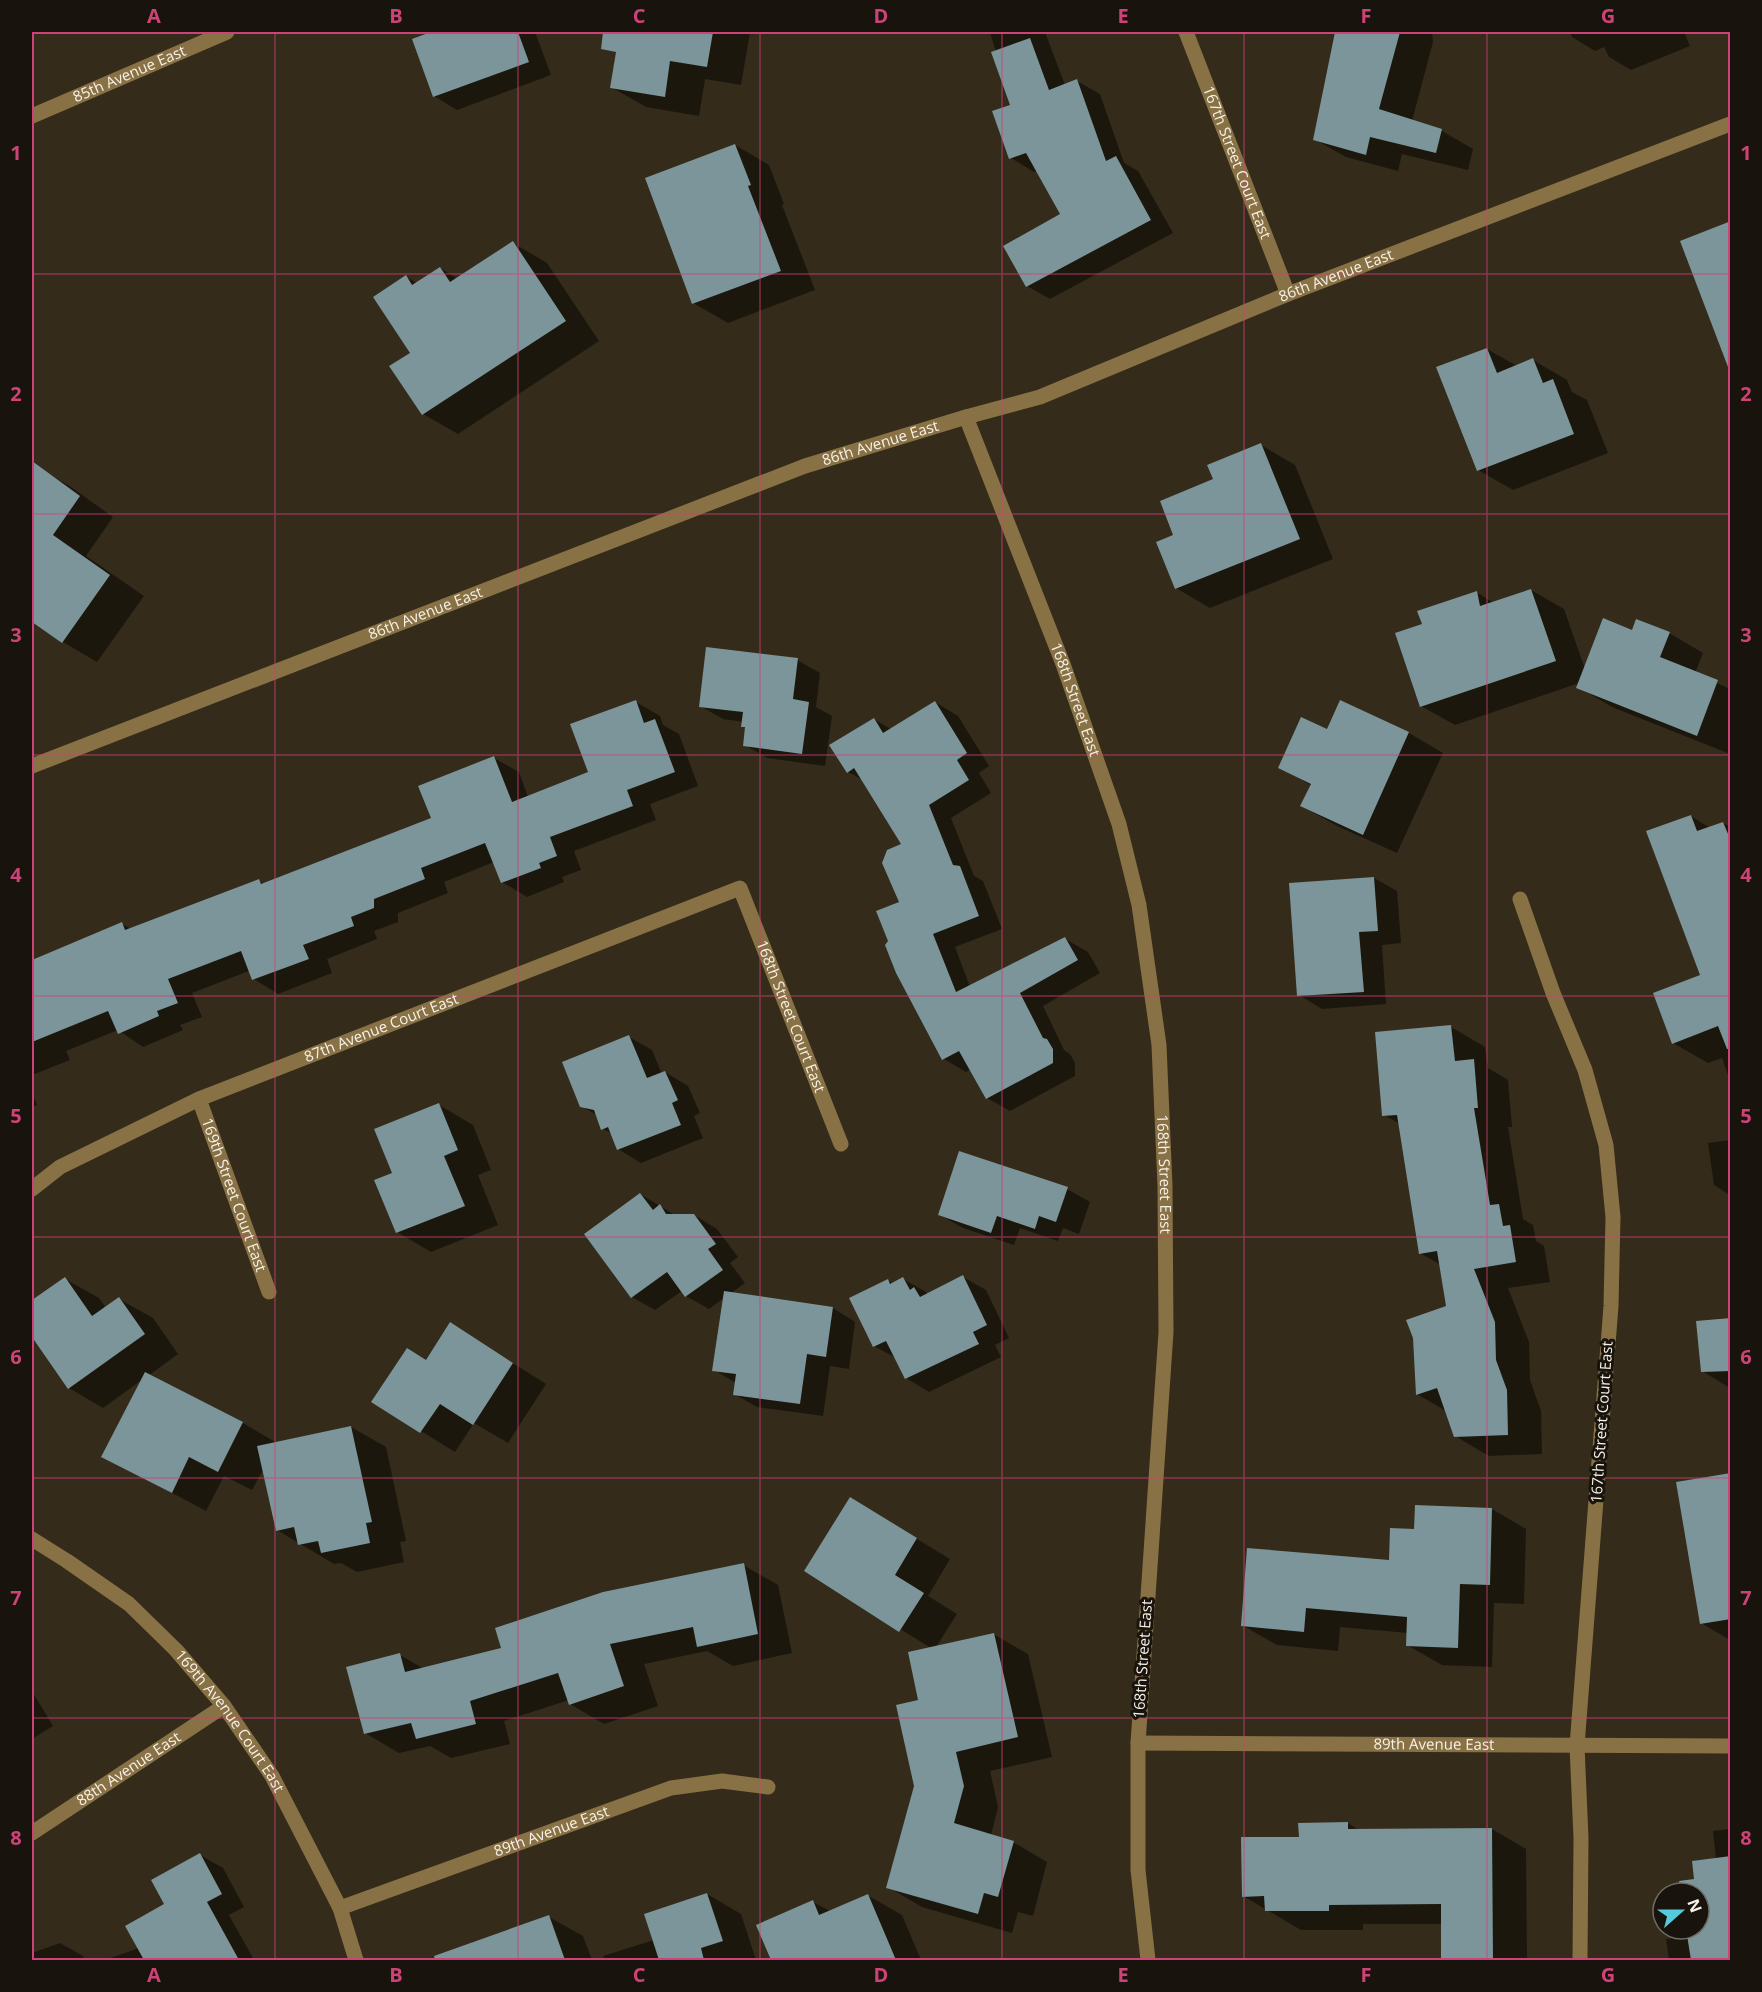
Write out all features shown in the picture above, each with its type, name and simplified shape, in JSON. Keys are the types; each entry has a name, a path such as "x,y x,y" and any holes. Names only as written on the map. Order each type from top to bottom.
{"street":[{"name":"85th Avenue East","path":"32,116 200,37 227,32"},
{"name":"167th Street Court East","path":"1185,32 1288,294"},
{"name":"86th Avenue East","path":"32,766 805,466 966,417 1040,398 1288,294 1731,124"},
{"name":"168th Street East","path":"966,417 1063,664 1119,824 1139,905 1160,1045 1165,1186 1166,1332 1138,1743 1138,1870 1148,1960"},
{"name":"87th Avenue Court East","path":"32,1189 60,1167 199,1099 740,888"},
{"name":"168th Street Court East","path":"740,888 841,1144"},
{"name":"167th Street Court East","path":"1520,899 1553,993 1585,1070 1606,1146 1613,1217 1611,1306 1577,1746 1581,1838 1580,1960"},
{"name":"169th Street Court East","path":"199,1099 269,1292"},
{"name":"169th Avenue Court East","path":"32,1539 129,1604 176,1650 224,1706 272,1776 340,1908 356,1960"},
{"name":"88th Avenue East","path":"32,1833 224,1706"},
{"name":"89th Avenue East","path":"1138,1743 1731,1746"},
{"name":"89th Avenue East","path":"340,1908 671,1788 722,1781 768,1787"}],"building":[{"path":"431,32 518,32 529,62 433,97 412,39"},
{"path":"603,32 713,32 707,67 670,61 665,97 610,88 616,52 601,49"},
{"path":"1335,32 1400,32 1379,109 1442,129 1436,153 1370,137 1366,155 1313,140"},
{"path":"1030,38 1049,90 1077,79 1106,161 1116,156 1151,220 1026,287 1003,246 1060,214 1026,153 1009,159 992,111 1010,105 991,52"},
{"path":"735,144 751,185 748,186 781,271 692,304 645,178"},
{"path":"1731,221 1731,366 1728,367 1680,241"},
{"path":"513,241 566,321 422,415 389,366 410,353 373,297 406,275 412,285 440,267 450,282"},
{"path":"1487,348 1497,373 1533,358 1543,383 1553,379 1574,434 1477,471 1436,367"},
{"path":"1261,443 1300,539 1175,589 1156,542 1173,535 1160,501 1213,479 1207,465"},
{"path":"32,461 80,496 53,535 110,575 62,643 32,622"},
{"path":"1531,589 1556,661 1420,707 1395,633 1422,624 1417,611 1477,591 1480,606"},
{"path":"1603,618 1632,630 1636,619 1670,632 1660,657 1718,680 1697,736 1576,688"},
{"path":"706,647 798,658 793,699 809,702 802,754 743,746 745,727 741,727 743,712 699,707"},
{"path":"636,700 644,723 655,719 675,772 627,790 633,806 550,837 557,856 539,863 541,868 501,883 485,843 421,868 425,879 374,899 374,908 351,917 354,926 303,945 309,959 252,980 241,951 168,979 178,1003 157,1011 159,1016 118,1034 108,1011 32,1042 32,960 122,922 125,930 259,879 261,884 431,818 418,786 494,756 512,802 588,772 570,724"},
{"path":"1340,700 1409,732 1363,835 1300,806 1311,784 1278,768 1301,717 1327,729"},
{"path":"935,701 967,753 957,760 969,780 929,805 953,865 960,866 979,916 933,934 956,992 1065,937 1078,960 1020,993 1043,1038 1047,1039 1053,1049 1053,1063 986,1099 959,1051 942,1060 896,973 885,945 888,941 876,911 899,902 882,863 887,850 901,844 854,768 847,773 829,745 874,718 883,733"},
{"path":"1691,815 1697,831 1723,822 1731,841 1731,1049 1727,1049 1718,1026 1672,1044 1653,993 1700,975 1646,831"},
{"path":"1374,877 1378,931 1359,932 1364,992 1297,996 1289,883"},
{"path":"1451,1025 1455,1061 1474,1059 1478,1108 1474,1108 1490,1205 1499,1204 1503,1226 1510,1225 1516,1262 1474,1269 1495,1322 1496,1360 1507,1390 1508,1435 1454,1437 1437,1388 1416,1395 1413,1338 1406,1320 1446,1306 1437,1251 1419,1254 1397,1115 1382,1116 1375,1032"},
{"path":"629,1035 647,1078 665,1071 678,1100 672,1103 681,1125 617,1150 608,1127 601,1130 594,1110 580,1107 562,1062"},
{"path":"439,1103 458,1150 444,1156 465,1206 396,1233 374,1180 392,1173 374,1129"},
{"path":"959,1151 1068,1187 1056,1222 1039,1216 1035,1229 997,1216 991,1233 938,1215"},
{"path":"640,1193 653,1210 660,1204 666,1214 694,1214 716,1244 708,1249 723,1270 685,1297 667,1272 631,1298 584,1234"},
{"path":"963,1275 987,1325 973,1332 979,1344 905,1379 886,1341 873,1347 849,1298 888,1279 890,1284 903,1277 910,1290 914,1287 920,1297"},
{"path":"65,1277 92,1316 119,1297 145,1334 68,1389 32,1337 32,1300"},
{"path":"724,1291 833,1307 826,1357 807,1354 800,1404 733,1395 736,1374 712,1371"},
{"path":"1731,1318 1731,1371 1701,1372 1696,1321"},
{"path":"450,1322 513,1363 473,1425 440,1404 420,1433 371,1402 407,1348 426,1360"},
{"path":"145,1372 243,1422 218,1472 189,1457 172,1493 101,1457"},
{"path":"351,1426 372,1522 366,1523 370,1543 321,1553 318,1541 298,1545 294,1527 276,1531 257,1446"},
{"path":"1731,1473 1731,1619 1700,1624 1676,1482"},
{"path":"850,1497 917,1538 895,1575 924,1593 899,1632 804,1571"},
{"path":"1415,1505 1492,1508 1490,1585 1460,1584 1458,1648 1406,1646 1407,1617 1306,1608 1304,1632 1241,1626 1247,1548 1389,1560 1390,1528 1414,1529"},
{"path":"744,1563 758,1634 697,1647 693,1627 610,1644 624,1686 569,1705 558,1673 470,1701 476,1724 416,1739 411,1723 364,1734 346,1667 400,1653 405,1672 501,1648 495,1628 603,1592"},
{"path":"994,1633 1018,1737 956,1752 964,1786 954,1823 1014,1841 998,1897 984,1893 978,1914 886,1888 914,1786 896,1705 918,1700 908,1652"},
{"path":"1348,1822 1348,1829 1492,1828 1493,1960 1441,1960 1441,1904 1329,1905 1329,1911 1265,1911 1264,1896 1242,1897 1241,1837 1299,1837 1298,1823"},
{"path":"200,1853 222,1894 207,1902 239,1960 144,1960 125,1926 164,1904 151,1880"},
{"path":"1731,1856 1731,1960 1691,1960 1688,1941 1711,1941 1711,1881 1679,1881 1694,1879 1692,1861"},
{"path":"707,1893 723,1941 701,1948 704,1960 659,1960 644,1914"},
{"path":"868,1894 896,1960 771,1960 756,1925 813,1900 819,1915"},
{"path":"549,1915 565,1960 435,1960 434,1956"}]}
